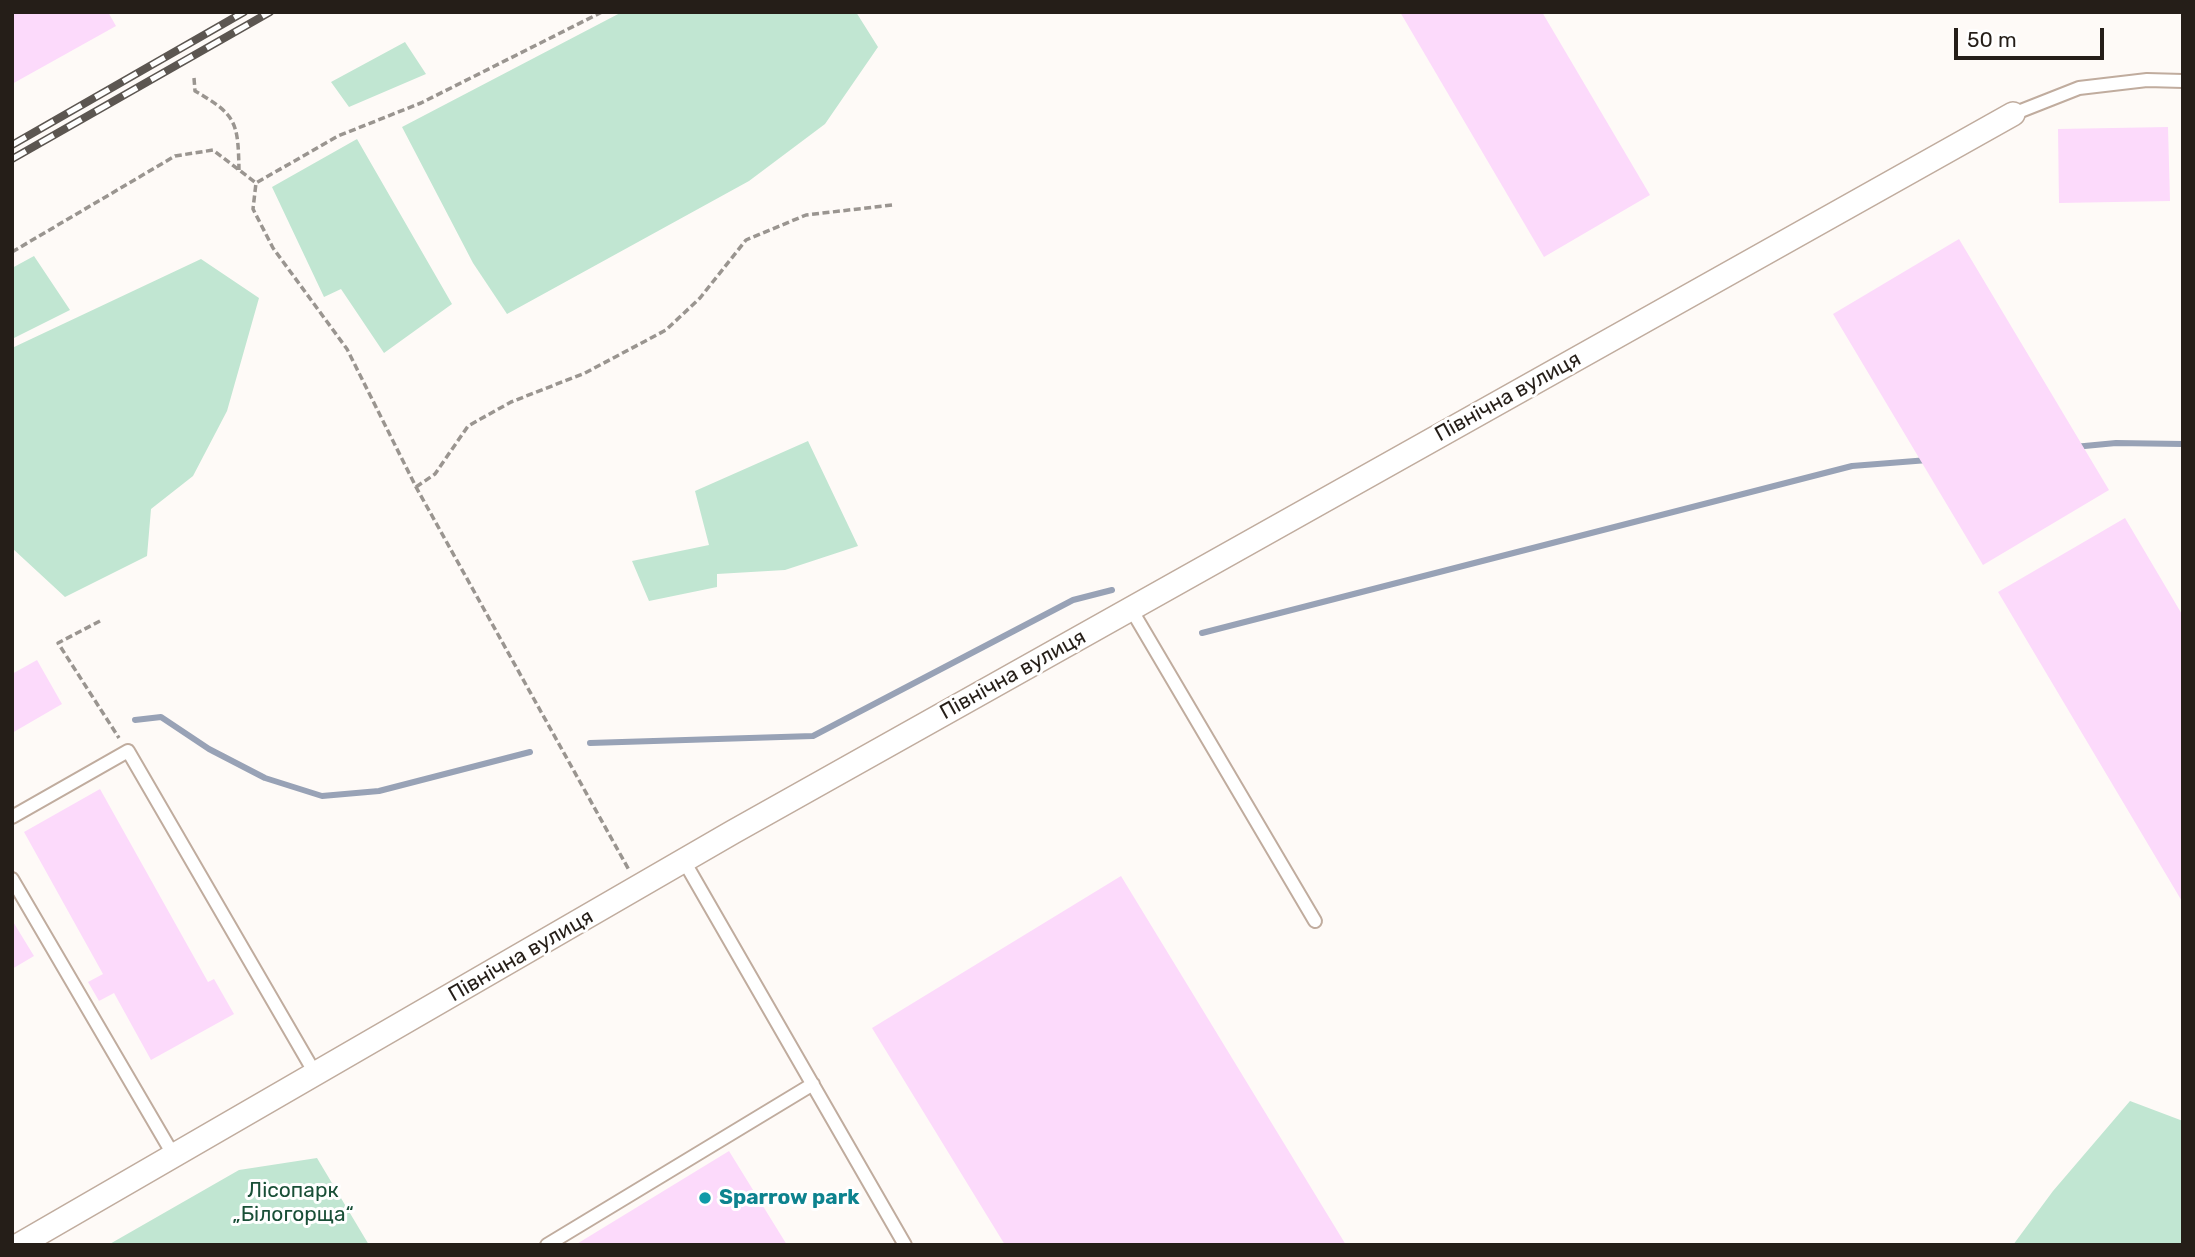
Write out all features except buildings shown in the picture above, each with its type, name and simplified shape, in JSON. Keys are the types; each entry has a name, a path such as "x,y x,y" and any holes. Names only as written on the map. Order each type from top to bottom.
{"street":[{"name":"Північна вулиця","path":"19,1245 638,887 2013,114"}],"lane":[{"path":"2013,114 2079,88 2147,80 2183,81"},
{"path":"1131,609 1315,920"},
{"path":"12,817 128,751 316,1075"},
{"path":"684,861 905,1245"},
{"path":"12,878 174,1156"},
{"path":"547,1245 813,1084"}],"path":[{"path":"256,183 338,136 421,103 602,12"},
{"path":"194,78 195,91 219,104 238,128 239,170"},
{"path":"12,251 175,156 213,150 256,183"},
{"path":"256,183 253,209 268,238 348,349 416,487 638,887"},
{"path":"416,487 435,474 468,426 510,402 585,373 666,330 700,298 746,240 806,215 892,205"},
{"path":"100,621 58,643 128,751"}],"green space":[{"path":"622,12 856,12 878,47 825,124 749,181 507,314 473,263 402,127"},
{"path":"405,42 426,74 349,107 331,82"},
{"path":"357,139 452,304 384,353 341,289 324,297 272,187"},
{"path":"34,256 70,310 12,339 12,268"},
{"path":"201,259 259,298 227,411 193,476 151,509 147,556 65,597 12,548 12,348"},
{"path":"808,441 858,546 785,570 717,574 717,587 649,601 632,561 709,545 695,491"},
{"path":"2130,1101 2183,1121 2183,1245 2013,1245 2053,1191"},
{"name":"Лісопарк „Білогорща“","path":"317,1158 369,1245 108,1245 239,1170"}],"waterway":[{"path":"2074,447 2116,443 2183,444"},
{"path":"1202,633 1852,466 1928,460"},
{"path":"590,743 813,736 1073,600 1112,590"},
{"path":"135,720 161,717 209,749 265,778 322,796 379,791 530,752"}],"railway":[{"path":"12,145 244,12"},
{"path":"12,159 270,12"}],"place":[{"name":"Sparrow park","path":"705,1198"}]}
